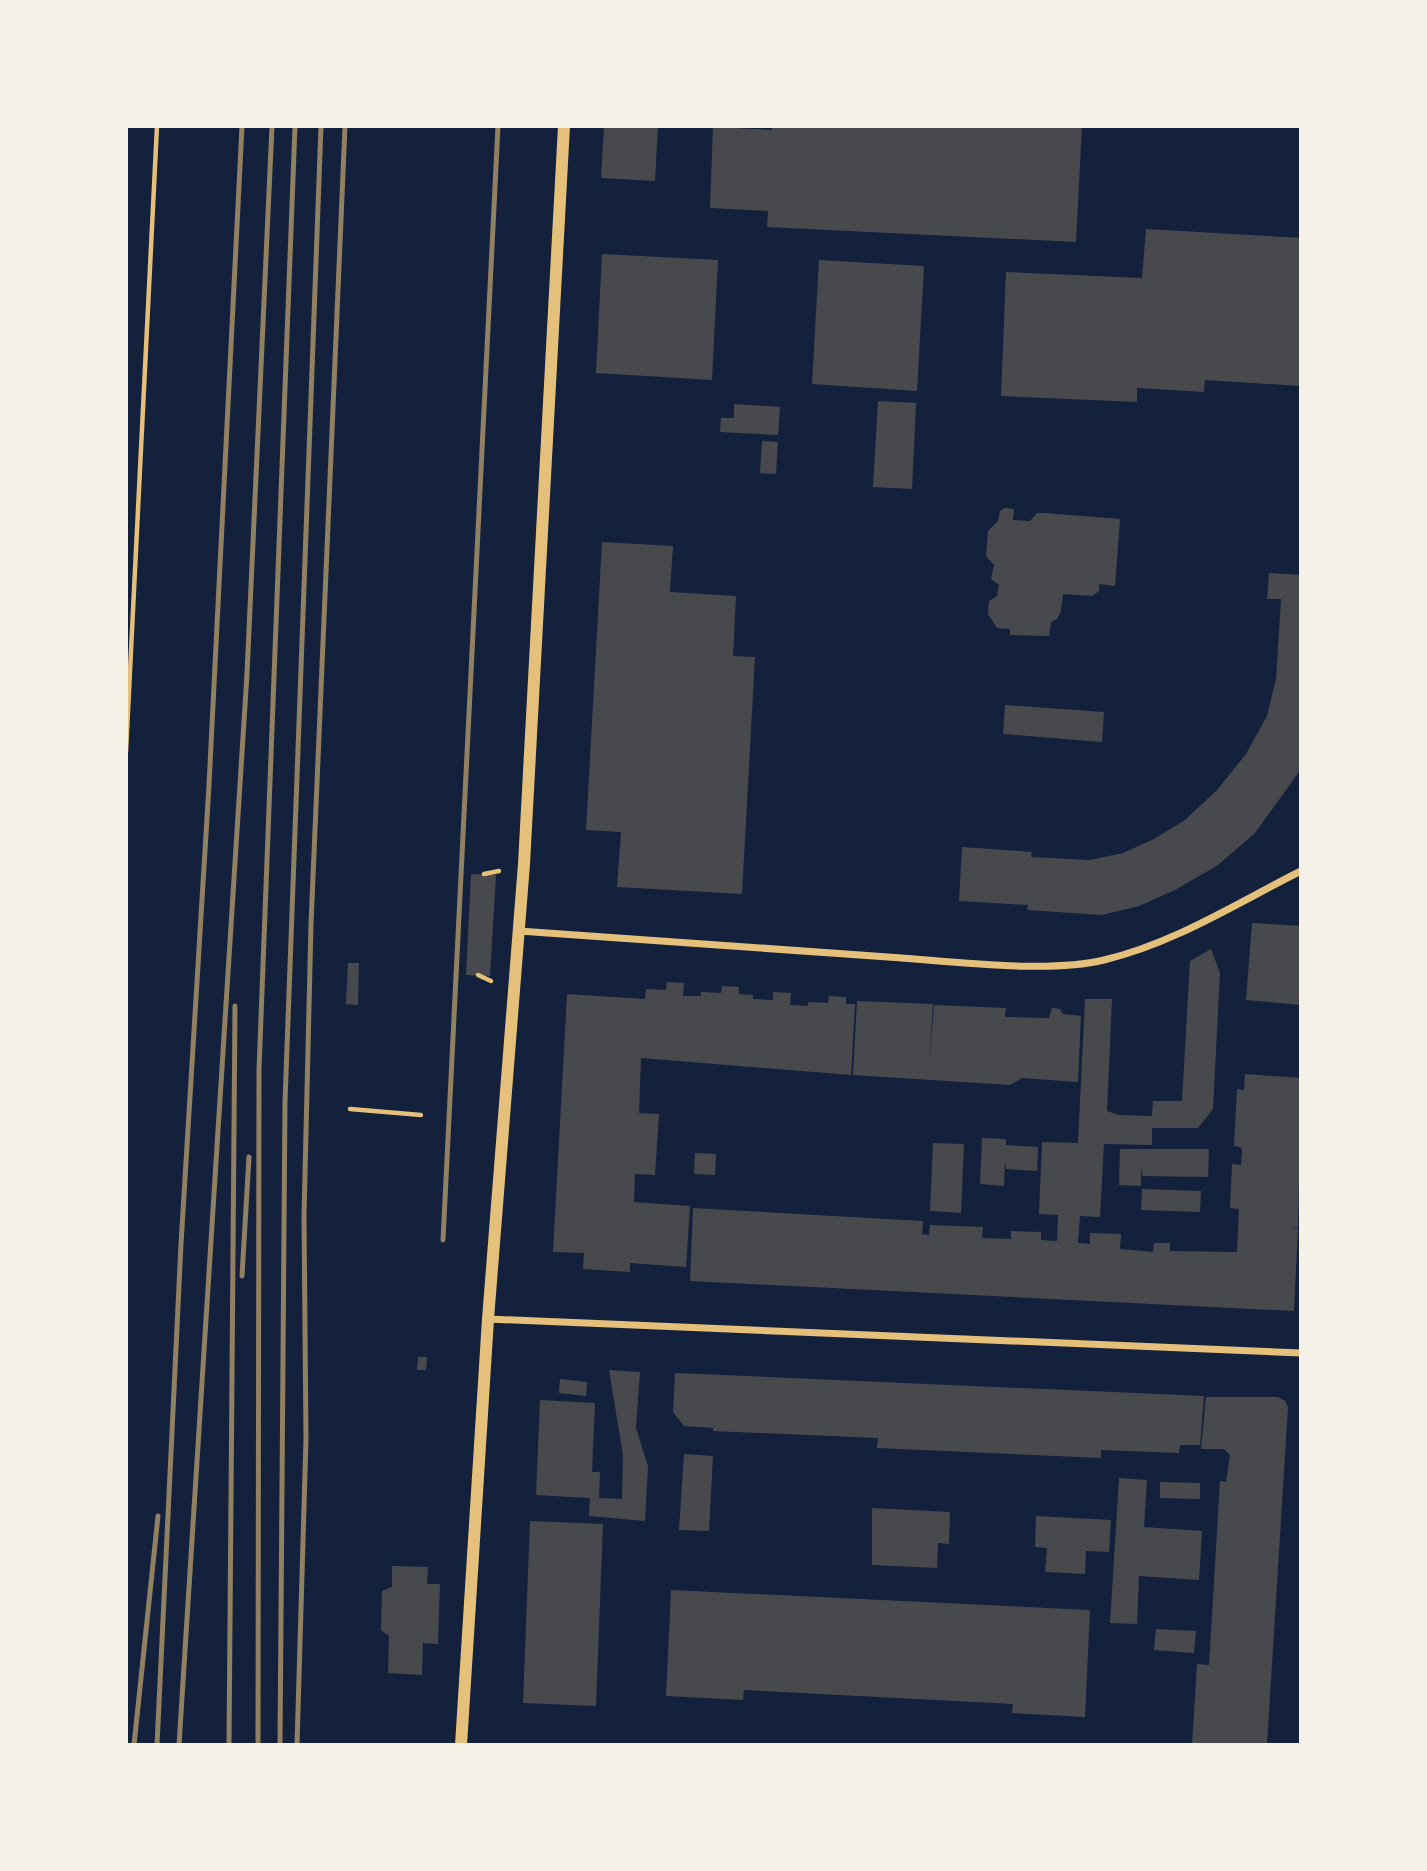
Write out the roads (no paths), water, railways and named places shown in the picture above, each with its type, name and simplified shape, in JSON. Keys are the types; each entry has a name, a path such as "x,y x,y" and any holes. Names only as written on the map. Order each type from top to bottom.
{"street":[{"path":"461,1745 488,1320 519,931 545,509 564,126"},
{"path":"519,931 943,961 1057,966 1101,961 1136,951 1200,925 1301,871"},
{"path":"488,1320 1301,1353"}],"railway":[{"path":"157,1745 181,1244 209,785 242,126"},
{"path":"179,1745 247,674 272,126"},
{"path":"258,1745 259,1070 295,126"},
{"path":"280,1745 285,1102 321,126"},
{"path":"297,1745 306,1439 304,1216 311,924 345,126"},
{"path":"443,1240 498,126"},
{"path":"229,1745 235,1006"},
{"path":"242,1276 249,1157"},
{"path":"134,1745 158,1516"}]}
